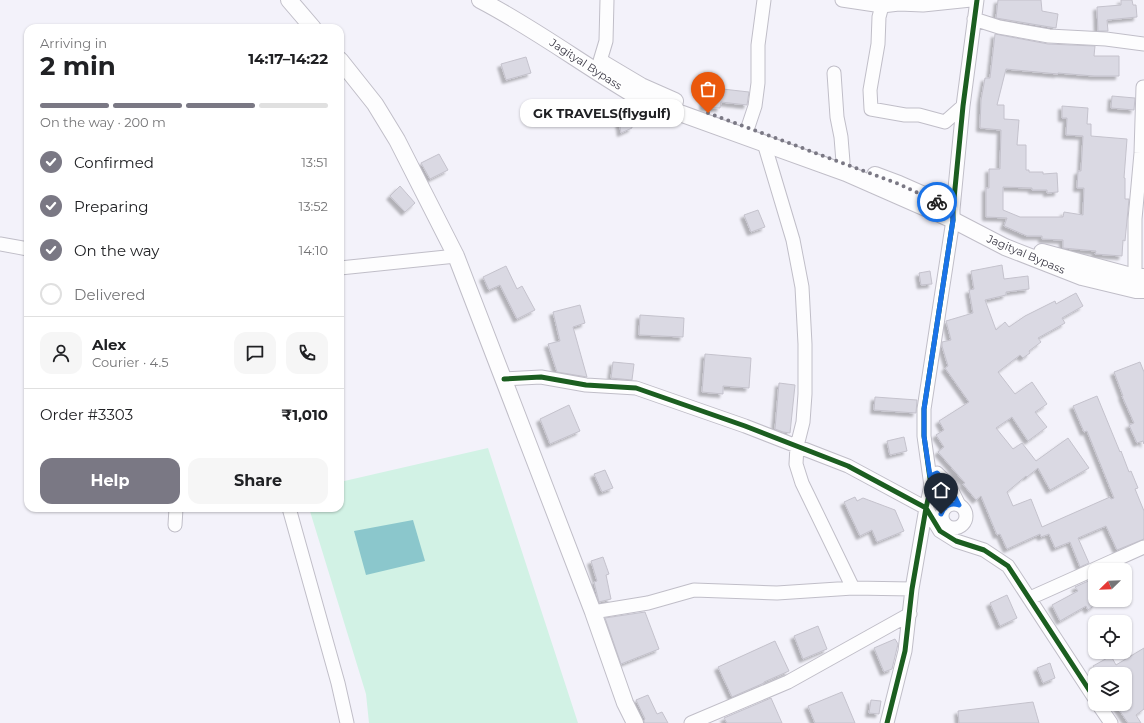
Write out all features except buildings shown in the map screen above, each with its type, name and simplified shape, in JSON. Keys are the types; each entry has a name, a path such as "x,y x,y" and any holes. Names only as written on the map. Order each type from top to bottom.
{"main road":[{"path":"289,0 310,24"},
{"name":"Jagityal Bypass","path":"480,0 514,18 618,85 641,98 846,173 953,215 1005,238 1140,283"},
{"name":"Jagityal Bypass","path":"498,0 641,86 661,95 899,184 953,215"},
{"path":"344,65 375,104 397,140 456,256 593,612 625,703 635,723"}],"street":[{"path":"600,61 606,41 607,0"},
{"path":"748,127 755,106 758,83 758,45 764,0"},
{"path":"842,0 882,6 899,4 922,5 971,0"},
{"path":"887,723 905,651 912,589 931,486 924,436 924,409 953,215 962,106 977,0"},
{"path":"882,6 879,17 878,44 870,90 871,109 905,115 919,115 945,122 962,106"},
{"path":"974,19 999,27 1049,36 1106,39 1144,44"},
{"path":"834,73 837,117 842,137 843,162"},
{"path":"1140,283 1135,218 1141,153 1143,87"},
{"path":"764,143 793,240 802,287 805,344 805,394 803,422 797,446 796,464 802,483 853,588"},
{"path":"0,244 24,248"},
{"path":"344,268 456,256"},
{"path":"504,379 541,377 586,385 636,388 745,426 848,466 926,508 941,526 957,528 964,523 966,515 949,485 937,473 930,476"},
{"path":"959,505 952,504 945,507 941,514 942,518 940,531 956,541 984,550 1008,566 1088,688"},
{"path":"174,525 176,512"},
{"path":"289,512 336,675 347,723"},
{"path":"1030,598 1144,547"},
{"path":"593,612 648,603 694,590 777,593 853,588 912,589"},
{"path":"691,723 788,682 910,614"},
{"path":"1103,711 1111,723"}],"green space":[{"path":"488,448 578,723 369,723 366,694 310,512 344,512 344,481"}],"water":[{"path":"413,520 425,561 366,575 354,531"}],"cycle path":[{"path":"887,723 905,651 912,589 931,486 924,436 924,409 953,220 963,106 977,0"},
{"path":"504,379 541,377 586,385 636,388 745,426 848,466 926,508 940,531 956,541 984,550 1008,566 1088,688"}],"way so far":[{"path":"708,113 899,184 937,202"}],"place":[{"name":"GK TRAVELS(flygulf)","path":"708,113"}],"route":[{"path":"937,202 952,209 953,220 924,409 924,436 930,476 937,473 949,485 959,505 948,505 942,510 941,514"}]}
